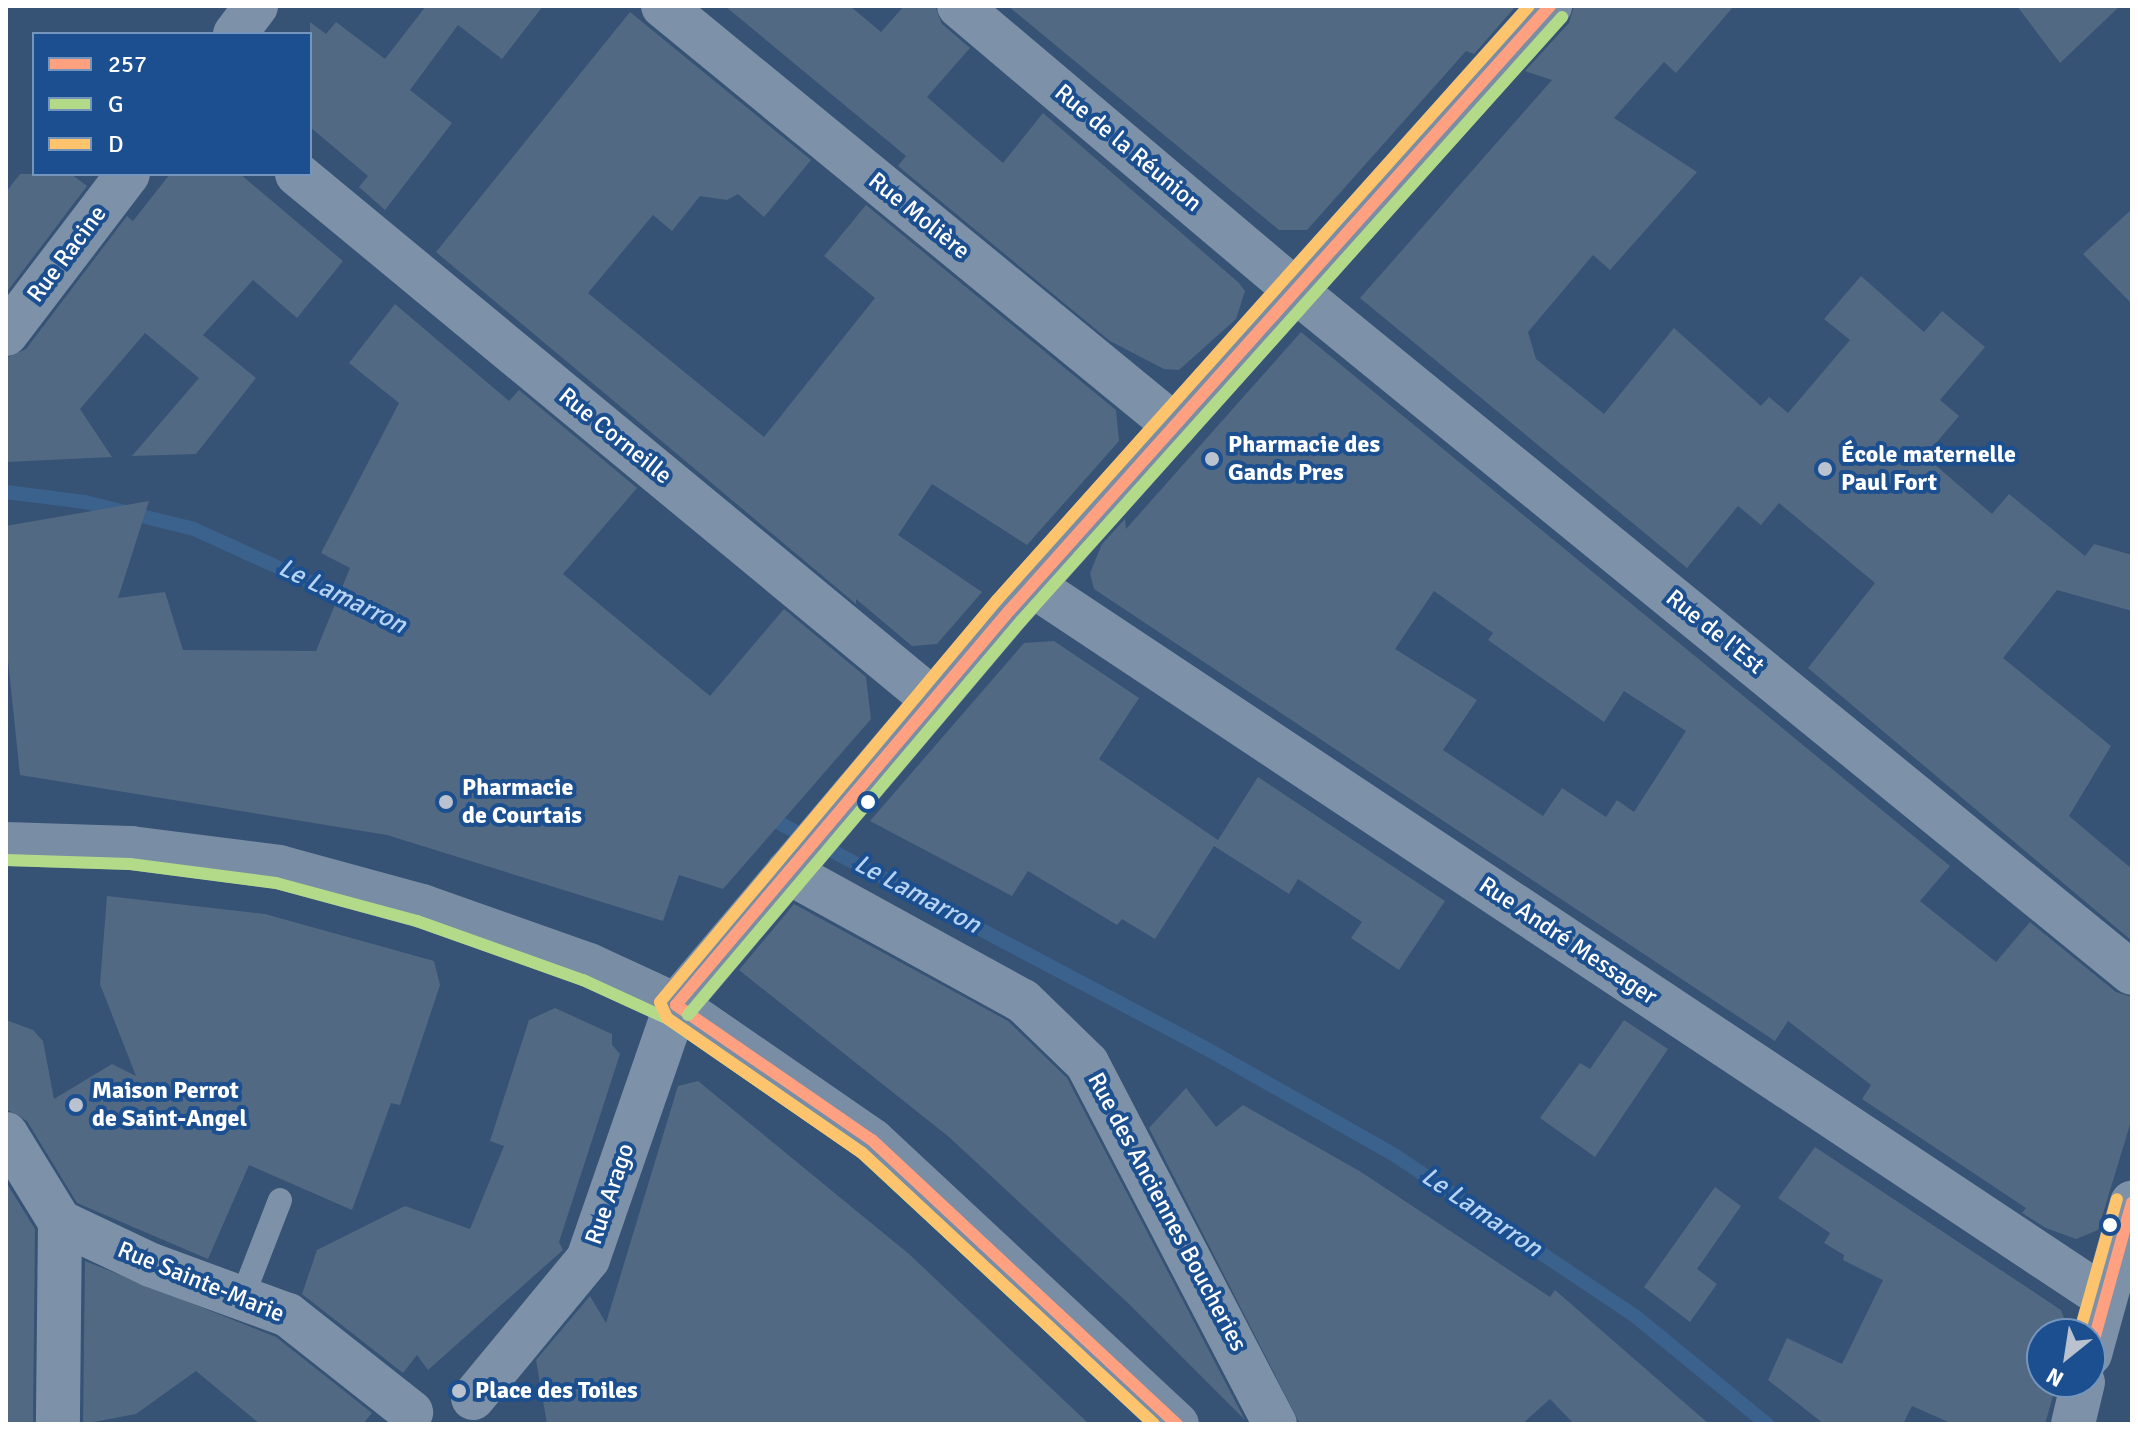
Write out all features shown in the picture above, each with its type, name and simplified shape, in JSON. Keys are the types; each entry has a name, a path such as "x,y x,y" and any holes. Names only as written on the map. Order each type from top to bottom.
{"main road":[{"path":"676,1005 932,699 1550,6"},
{"path":"6,844 131,848 279,867 437,911 589,965 676,1005 872,1140 1177,1424"}],"street":[{"path":"236,32 256,6"},
{"name":"Rue Molière","path":"663,6 1175,426"},
{"name":"Rue de la Réunion","path":"959,6 1297,292"},
{"name":"Rue Racine","path":"6,334 126,176"},
{"name":"Rue Corneille","path":"299,176 932,699"},
{"name":"Rue de l'Est","path":"1297,292 2132,973"},
{"name":"Rue André Messager","path":"1032,585 2104,1297"},
{"name":"Rue des Anciennes Boucheries","path":"788,872 1023,1001 1087,1063 1275,1424"},
{"name":"Rue Arago","path":"480,1411 588,1259 676,1005"},
{"path":"6,1134 60,1222 58,1424"},
{"path":"2099,1318 2132,1203"},
{"name":"Rue Sainte-Marie","path":"60,1222 151,1265 288,1315 406,1418"},
{"path":"2073,1424 2079,1398"},
{"path":"406,1418 480,1411"}],"lane":[{"path":"242,1298 280,1200"}],"building":[{"path":"426,6 543,6 502,59 458,25 410,90 452,123 385,210 359,187 368,176 312,129 310,22 326,34 336,22 385,59"},
{"path":"725,6 850,6 881,32 904,6 935,6 942,24 970,48 927,97 1003,163 1043,113 1239,283 1245,291 1236,319 1179,370 1164,369 1110,341 898,166 906,156"},
{"path":"1008,6 1516,6 1474,54 1466,51 1307,230 1279,230"},
{"path":"1574,6 1734,6 1676,73 1664,62 1614,118 1697,172 1610,270 1593,255 1528,332 1536,359 1604,414 1674,328 1761,406 1769,397 1788,413 1850,340 1824,319 1861,276 1924,332 1942,311 1985,347 1940,400 1959,416 1925,456 1992,514 2009,494 2085,556 2094,544 2132,555 2132,611 2057,590 2003,658 2111,746 2069,816 2132,869 2132,941 1808,668 1875,583 1779,503 1761,525 1738,506 1687,568 1360,298 1552,80 1525,71 1569,23"},
{"path":"2017,6 2120,6 2060,63"},
{"path":"630,12 811,160 764,217 738,194 727,200 700,196 672,231 653,215 588,293 655,348 764,437 875,298 824,256 866,205 1116,410 1119,441 1027,545 932,484 898,535 982,592 937,644 912,646 856,599 856,604 436,252"},
{"path":"20,174 74,176 87,186 6,293 6,192"},
{"path":"168,176 242,176 343,261 297,318 253,280 203,335 256,378 196,454 132,456 199,378 145,333 80,409 112,457 6,462 6,358 26,349 127,216 133,221"},
{"path":"2132,209 2132,304 2083,254"},
{"path":"395,304 509,401 519,390 637,488 563,574 710,696 784,609 866,677 871,719 723,889 679,875 663,921 387,835 20,775 6,641 6,526 149,501 118,598 165,592 183,650 316,651 350,568 321,553 399,403 349,363"},
{"path":"1301,332 1950,866 1920,901 1996,962 2030,922 2116,992 2132,997 2132,1118 2098,1230 2076,1239 2046,1228 2022,1213 2026,1208 1862,1099 1871,1085 1788,1021 1775,1041 1094,589 1090,573 1102,544 1125,519 1126,529","holes":["1434,591 1493,633 1488,640 1604,722 1624,691 1686,731 1634,812 1617,800 1606,817 1562,788 1543,816 1443,750 1477,700 1395,649"]},
{"path":"1054,641 1139,698 1099,759 1218,840 1258,777 1445,901 1399,970 1351,938 1362,922 1298,879 1289,894 1214,846 1155,939 1122,919 1117,925 1028,871 1012,896 870,821 1024,643"},
{"path":"107,896 265,914 434,961 440,985 400,1105 391,1103 352,1210 249,1165 208,1259 77,1203 27,1121 6,1109 6,1020 33,1030 43,1041 54,1099 112,1064 136,1076 100,984"},
{"path":"794,904 1008,1021 1067,1078 1245,1420 1129,1304 949,1137 739,970"},
{"path":"555,1008 612,1034 612,1045 620,1054 559,1242 563,1250 428,1370 417,1355 403,1373 302,1294 317,1250 405,1206 470,1229 504,1146 490,1141 529,1020"},
{"path":"1624,1020 1668,1049 1595,1157 1540,1118 1580,1063 1590,1069"},
{"path":"698,1081 909,1254 1089,1424 547,1424 536,1360 590,1296 606,1323 678,1086"},
{"path":"1186,1088 1216,1127 1243,1105 1361,1172 1550,1297 1555,1290 1709,1424 1574,1424 1550,1399 1522,1424 1300,1424 1149,1128"},
{"path":"1815,1147 2061,1310 2064,1318 2026,1318 2026,1398 2052,1398 2045,1424 1953,1424 1912,1406 1903,1424 1824,1424 1768,1380 1787,1338 1842,1364 1883,1280 1843,1260 1844,1255 1824,1243 1830,1233 1778,1198"},
{"path":"6,1182 35,1229 33,1424 6,1424"},
{"path":"1715,1187 1741,1206 1697,1269 1717,1284 1690,1322 1644,1287"},
{"path":"85,1261 276,1337 372,1413 363,1424 260,1424 196,1371 136,1414 83,1424"}],"waterway":[{"name":"Le Lamarron","path":"6,492 85,502 194,529 354,602"},
{"name":"Le Lamarron","path":"766,816 1209,1050 1396,1156 1635,1316 1767,1424"}],"transit line":[{"name":"D","path":"1154,1424 862,1153 667,1018 660,1002 997,600 1529,6"},
{"name":"257","path":"676,1005 1009,611 1550,6"},
{"name":"G","path":"688,1015 1021,621 1562,17"},
{"name":"G","path":"6,860 130,864 276,883 417,921 583,980 668,1019 862,1153 1154,1424"},
{"name":"257","path":"676,1005 872,1140 1177,1424"},
{"name":"D","path":"2084,1318 2117,1199"},
{"name":"257","path":"2100,1318 2132,1203"}],"place":[{"name":"Pharmacie des Gands Pres","path":"1212,459"},
{"name":"École maternelle Paul Fort","path":"1825,469"},
{"name":"Pharmacie de Courtais","path":"446,802"},
{"name":"Maison Perrot de Saint-Angel","path":"76,1105"},
{"name":"Place des Toiles","path":"459,1391"}]}
